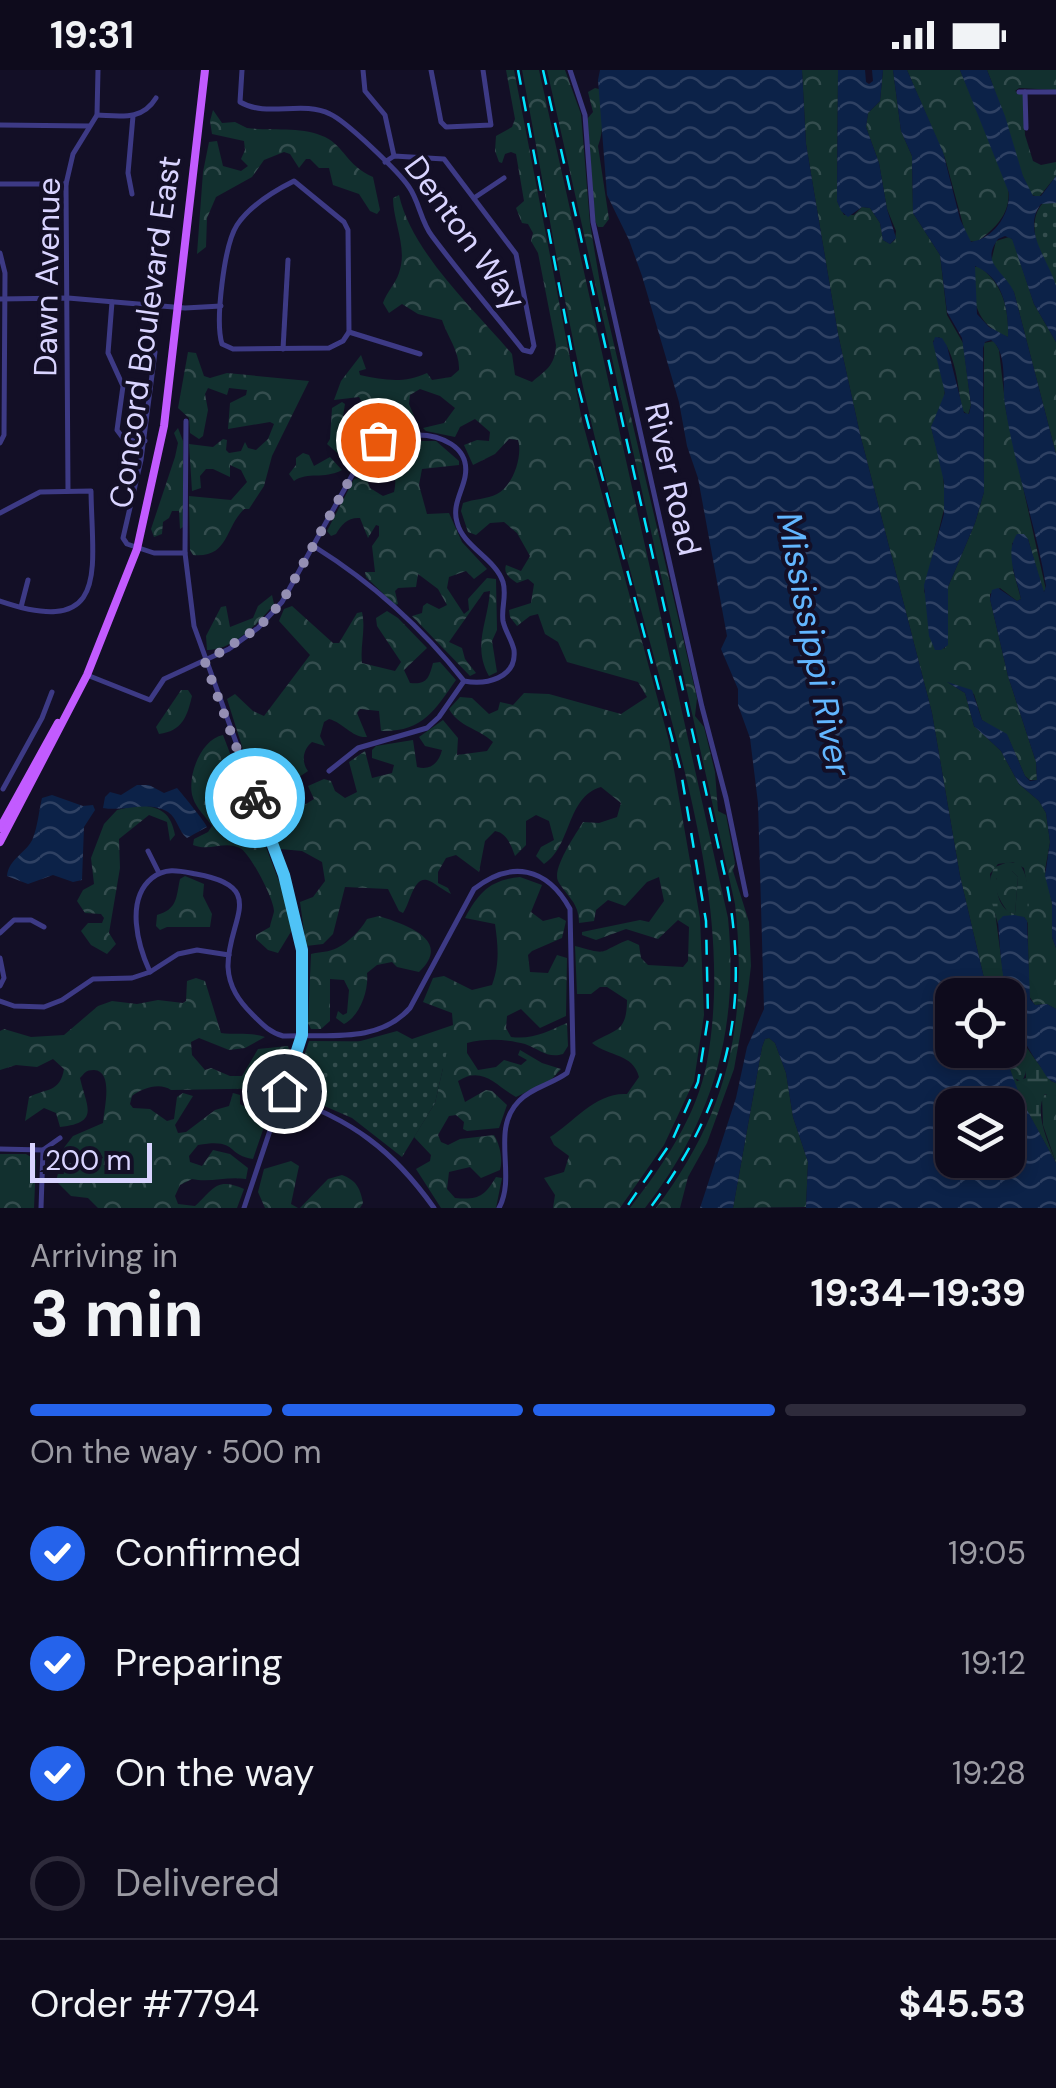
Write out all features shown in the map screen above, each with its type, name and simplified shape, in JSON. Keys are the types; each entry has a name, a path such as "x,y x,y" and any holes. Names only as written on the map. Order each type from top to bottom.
{"main road":[{"name":"Concord Boulevard East","path":"20,798 87,675 137,550 166,409 205,70"},
{"path":"0,828 20,798"},
{"path":"0,842 20,798"}],"street":[{"name":"Dawn Avenue","path":"68,491 66,184 74,154 96,115 98,70"},
{"name":"Denton Way","path":"242,70 240,102 252,108 314,108 342,120 410,187 428,232 524,350 531,352 534,346 516,254 474,198"},
{"path":"363,70 366,91 385,114 394,156"},
{"path":"431,70 441,122 446,127 460,127 491,125 483,70"},
{"name":"River Road","path":"570,70 584,115 594,222 746,896"},
{"path":"1026,128 1022,92 1056,92"},
{"path":"96,115 133,116 148,110 156,98"},
{"path":"132,194 128,174 133,116"},
{"path":"0,126 89,126"},
{"path":"385,162 394,156 444,158 474,198 504,178"},
{"path":"294,181 344,222 348,230 349,332 343,341 329,348 233,349 222,344 221,306 234,228 278,189 294,181"},
{"path":"0,184 66,184"},
{"path":"0,253 4,263 4,435 0,443"},
{"path":"283,349 288,260"},
{"path":"2,300 68,298 180,308 221,306"},
{"path":"112,302 108,353 124,386 117,430 123,438 144,441"},
{"path":"349,332 420,354"},
{"path":"156,352 144,441 123,538 137,550 186,553"},
{"path":"149,407 166,409"},
{"path":"186,421 186,553 194,626 296,915 302,950 302,1035 244,1208"},
{"path":"87,675 150,700 164,679 205,662 258,628 282,602 365,452 388,437 428,434 453,444 462,455 467,472 455,509 457,524 504,583 502,616 514,651 512,664 502,676 480,684 464,682 422,634 360,576 315,547"},
{"path":"0,513 40,492 91,491 90,589 76,606 58,611 0,601"},
{"path":"20,607 28,580"},
{"path":"329,771 358,748 427,728 464,682"},
{"path":"20,798 2,788 42,718 52,692"},
{"path":"148,852 159,873"},
{"path":"150,972 139,948 138,913 146,882 173,870 222,879 233,886 241,906 230,955 232,984 245,1007 270,1032 283,1036 378,1032 397,1023 410,1008 474,889 490,877 528,871 560,891 570,909 572,924 572,1054 567,1073 523,1096 512,1108 506,1122 507,1181 499,1208"},
{"path":"0,933 14,920 31,920 44,926"},
{"path":"0,1002 44,1006 62,1000 93,979 132,978 150,972 178,954 197,950 230,955"},
{"path":"0,958 4,978 0,986"},
{"path":"283,1096 349,1123 386,1151 434,1208"},
{"path":"0,1149 43,1150 60,1138"},
{"path":"41,1208 43,1150"}],"green space":[{"path":"506,70 514,70 582,420 669,741 700,918 704,1015 694,1081 664,1145 620,1208 553,1208 555,1195 544,1178 564,1172 569,1156 550,1137 595,1103 627,1094 639,1077 626,1059 592,1043 622,1024 627,1000 607,987 591,994 577,994 575,946 603,951 628,940 639,945 641,958 648,965 683,967 688,961 689,927 678,920 658,939 626,929 596,940 582,935 640,920 649,922 664,901 659,877 647,882 625,906 608,900 596,910 594,921 579,923 575,905 558,881 561,860 583,822 599,823 617,817 621,803 601,787 590,792 575,811 560,846 544,864 536,856 541,847 554,840 549,821 536,815 526,821 526,845 515,856 506,837 495,831 485,841 479,872 456,855 446,858 438,872 438,883 451,894 422,880 403,913 388,889 345,887 333,934 323,944 306,946 300,902 313,897 325,881 322,862 302,851 280,849 260,803 227,699 235,694 264,716 310,655 279,621 284,609 292,606 333,643 339,643 357,613 362,612 362,663 395,671 401,662 377,626 376,618 387,611 427,648 404,670 410,683 424,682 433,663 440,662 456,680 426,718 407,728 381,731 379,711 360,709 357,713 367,737 329,719 324,722 320,736 325,746 312,742 309,745 304,760 308,771 283,788 288,808 298,809 314,799 308,786 324,779 331,781 335,791 345,798 357,792 349,762 365,751 372,778 392,773 394,765 372,758 376,746 413,740 417,767 433,765 442,750 425,746 419,737 443,720 458,738 457,755 487,751 493,742 458,720 449,709 460,697 472,698 489,714 498,710 500,702 513,705 524,693 549,694 621,714 647,697 638,682 567,662 558,642 545,634 538,614 517,626 510,617 509,610 531,603 534,584 528,579 517,583 505,568 506,565 521,571 530,556 517,533 504,522 490,523 476,535 468,532 461,511 463,503 493,496 508,484 518,462 518,440 509,439 495,454 473,465 464,445 489,441 490,432 475,419 460,427 455,437 426,431 423,428 444,423 455,408 440,396 420,389 410,395 414,416 409,430 382,435 359,397 334,400 341,381 361,355 366,369 359,371 360,375 377,378 402,380 427,373 432,380 451,377 459,370 442,320 418,314 402,304 389,313 383,303 401,264 393,198 399,195 406,217 430,259 512,354 515,375 532,382 552,363 556,345 538,253 531,241 533,233 528,224 522,223 516,208 524,201 516,154 505,154 502,163 495,151 496,136 512,127 515,119"},
{"path":"522,70 539,70 728,918 729,998 716,1071 689,1141 645,1208 630,1208 687,1121 707,1062 713,1014 711,918 685,774 584,389"},
{"path":"547,70 565,70 581,114 590,224 601,289 697,698 695,716 704,727 715,772 718,811 726,815 733,871 749,922 751,966 734,1069 707,1143 688,1177 680,1208 656,1208 701,1136 728,1064 738,987 735,904"},
{"path":"802,70 838,70 837,201 844,215 854,215 862,207 870,208 880,223 883,240 890,244 895,240 879,163 866,127 868,113 880,101 883,70 893,70 901,131 912,156 913,213 940,255 947,315 963,343 971,405 968,415 962,410 949,351 939,337 933,341 945,387 944,401 931,427 943,473 945,505 924,591 944,649 948,643 948,587 984,492 984,343 994,341 999,350 1006,411 1046,590 1043,591 1028,539 1012,543 1013,570 1021,599 1017,601 1000,588 990,594 990,599 1008,676 1036,762 1037,780 1025,776 1008,737 982,720 974,694 947,682 965,693 974,726 1001,751 1019,784 1039,801 1046,813 1050,842 1045,870 1056,948 1056,1009 1047,1004 1035,1005 1029,996 1027,885 1024,868 1013,862 998,864 990,874 1004,978 984,978 960,876 932,713 838,334 806,144"},
{"path":"907,70 960,70 1006,178 1008,198 1004,215 977,242 969,241 965,232 945,158"},
{"path":"987,70 1056,70 1056,90 1015,91 1023,95 1025,135 1033,161 1041,165 1056,162 1056,176 1039,197 1032,195 1019,166"},
{"path":"599,89 601,104 598,146 609,219 603,227 595,221 587,119 593,112 588,92"},
{"path":"213,110 222,123 307,131 325,137 373,177 380,210 377,214 370,211 359,194 333,185 329,168 319,168 306,159 299,168 290,154 284,152 264,160 252,177 216,197 207,218 206,247 197,254 209,142 217,141 223,166 241,171 248,166 241,159 244,141 212,134"},
{"path":"1043,203 1056,203 1056,287 1035,233 1037,212"},
{"path":"1009,237 1034,304 1056,342 1056,454 1014,292 991,262 996,241"},
{"path":"978,266 1003,297 1008,337 988,326 978,309 974,279"},
{"path":"188,352 196,353 204,376 210,378 227,373 309,381 272,456 264,486 220,547 205,555 193,555 190,550 189,496 231,500 247,482 241,470 230,465 230,477 206,469 200,476 201,488 192,491 189,444 213,447 223,439 227,440 229,453 241,451 245,442 248,448 256,450 268,439 274,424 228,429 230,403 246,395 247,390 229,388 227,395 208,388 203,436 199,439 190,433 189,418 178,408"},
{"path":"342,402 343,416 369,425 374,436 353,447 350,464 327,444 332,408"},
{"path":"178,428 183,441 183,527 180,529 179,511 172,511 163,522 162,534 154,537 151,529 175,457 178,443 174,433"},
{"path":"436,441 459,461 459,465 422,469 419,485 427,514 449,513 462,542 487,569 474,579 466,571 449,577 447,588 464,614 469,610 468,599 487,578 496,579 497,630 492,641 497,672 489,676 481,644 490,591 484,592 449,642 462,648 476,673 470,676 412,616 422,613 427,603 439,609 447,605 438,589 418,574 416,587 395,591 395,605 366,577 365,572 375,572 372,546 379,536 379,526 368,538 360,518 348,520 331,536 327,531 354,479 366,477 370,488 383,496 394,492 389,445"},
{"path":"303,453 309,455 314,466 330,457 342,470 294,481 289,474 296,458"},
{"path":"272,595 274,604 244,634 226,646 207,650 206,636 221,607 226,606 230,627 253,618 258,606"},
{"path":"181,690 188,690 192,696 185,716 173,730 159,734 156,727"},
{"path":"223,735 282,889 292,930 278,953 256,939 256,935 270,927 274,911 266,887 244,852 234,846 193,845 194,839 212,826 193,798 194,770 202,751"},
{"path":"139,805 164,812 175,835 170,841 167,822 149,815 119,839 120,868 109,933 116,944 107,954 91,945 81,931 88,923 102,923 104,918 101,914 85,913 77,901 83,890 94,884 91,858 104,824 117,810"},
{"path":"1008,862 1019,863 1023,869 1028,923 1024,917 1006,916 998,924 990,887 995,867","holes":["1003,871 1012,871 1018,877 1015,914 1002,905 996,884"]},
{"path":"1001,871 1012,871 1018,877 1015,914 1008,912 997,891"},
{"path":"185,876 204,884 203,896 212,914 210,927 160,930 156,926 157,915 172,906 180,879"},
{"path":"520,877 542,885 531,912 543,921 559,917 566,921 562,938 528,955 530,972 548,973 557,955 567,958 566,1016 540,1028 521,1009 507,1016 506,1028 511,1037 526,1037 567,1023 568,1046 563,1054 553,1055 511,1041 467,1043 467,1053 478,1070 496,1067 504,1060 521,1065 527,1060 518,1055 520,1050 561,1069 551,1080 516,1097 482,1076 458,1081 465,1102 486,1090 507,1105 499,1128 467,1131 456,1115 449,1116 438,1135 441,1142 448,1145 460,1139 494,1135 501,1166 481,1178 470,1167 449,1172 447,1189 455,1198 475,1198 496,1177 502,1178 496,1208 441,1208 416,1169 430,1161 431,1155 414,1137 435,1103 443,1068 357,1042 397,1031 412,1039 453,1025 452,1013 423,1002 433,978 444,976 472,990 492,985 497,962 495,924 465,918 486,889"},
{"path":"379,916 421,935 431,950 428,960 419,972 392,962 377,965 367,973 359,1009 344,1024 336,1018 338,1011 347,1013 349,990 344,980 330,979 330,1021 321,1029 311,1029 311,954 341,946 367,919"},
{"path":"187,981 205,981 221,1033 265,1037 245,1048 229,1050 199,1038 191,1042 192,1055 205,1070 242,1076 258,1049 288,1046 291,1056 279,1088 171,1090 156,1086 136,1093 130,1104 133,1108 150,1109 167,1121 174,1119 177,1097 183,1093 193,1096 175,1125 178,1133 186,1132 215,1110 229,1106 233,1093 240,1095 240,1104 249,1109 266,1093 275,1095 253,1159 226,1145 211,1143 198,1145 189,1156 190,1162 202,1166 213,1150 230,1154 248,1168 246,1179 192,1179 180,1185 175,1196 178,1204 195,1206 221,1184 235,1185 244,1189 237,1208 98,1208 88,1198 71,1196 56,1181 61,1162 88,1165 103,1158 91,1149 70,1154 63,1149 73,1136 103,1123 104,1077 91,1070 80,1078 88,1112 81,1122 60,1127 56,1113 44,1108 25,1121 29,1097 56,1086 64,1069 53,1059 37,1067 16,1065 0,1070 0,1031 31,1037 64,1035 98,1006 112,1001 183,1003"},
{"path":"769,1038 775,1043 786,1073 793,1117 808,1162 806,1207 733,1208 762,1047"},
{"path":"309,1041 449,1042 435,1103 402,1157 352,1118 292,1092"},
{"path":"1025,1045 1056,1083 1056,1096 1045,1094 1041,1110 1056,1163 1025,1107 1025,1088 1016,1088 1010,1072 1017,1081 1026,1078"},
{"path":"1025,1049 1026,1072 1022,1081 1013,1078 1009,1068 1025,1068"},
{"path":"1042,1096 1056,1096 1056,1163 1043,1125"},
{"path":"0,1154 26,1154 36,1160 34,1208 0,1208"},
{"path":"291,1161 299,1166 291,1204 298,1208 265,1208 258,1192 264,1169"},
{"path":"342,1175 359,1189 363,1203 360,1208 300,1208 328,1179"}],"water":[{"name":"Mississippi River","path":"600,70 802,70 806,144 838,334 932,713 960,876 984,978 935,978 935,1068 1010,1068 1017,1088 935,1088 935,1178 1025,1178 1025,1106 1056,1163 1056,1208 806,1208 808,1162 793,1117 786,1073 775,1043 769,1038 762,1047 733,1208 700,1208 736,1098 747,1047 764,1009 758,803 750,738 738,705 738,689 721,649 727,636 698,478 642,276 607,195"},
{"path":"838,70 865,70 869,84 873,81 872,70 883,70 880,101 868,113 866,127 879,163 896,238 890,244 883,240 880,223 870,208 862,207 848,217 837,201"},
{"path":"893,70 907,70 943,152 960,219 971,242 999,225 1007,210 1009,193 960,70 987,70 1033,196 1041,196 1056,176 1056,203 1041,204 1034,224 1038,245 1056,286 1056,342 1034,304 1012,239 998,239 992,255 1014,292 1056,454 1056,948 1045,876 1050,842 1046,813 1039,801 1019,784 1001,751 974,726 965,693 947,682 972,690 982,720 1007,734 1025,776 1030,781 1037,780 1036,762 1008,676 990,599 992,590 998,588 1017,601 1021,599 1011,558 1017,534 1028,539 1044,592 1046,586 1009,428 1002,360 991,340 983,348 984,492 948,587 948,645 935,650 929,636 924,585 944,514 944,482 931,427 945,393 933,343 935,337 942,338 947,346 964,413 969,414 971,405 962,338 947,312 940,255 913,213 912,156 901,131","holes":["975,266 984,271 1002,295 1008,337 989,327 977,314"]},
{"path":"137,785 149,785 164,793 177,788 207,827 187,838 171,815 160,809 103,808 110,792 121,795"},
{"path":"52,795 83,806 93,805 95,810 84,827 82,880 73,882 53,875 28,884 7,876 33,838 42,798"},
{"path":"1003,916 1024,917 1027,921 1030,999 1035,1005 1047,1004 1056,1009 1056,1083 1046,1076 1025,1042 1025,978 1004,978 998,921"}],"railway":[{"path":"518,70 579,390 681,772 706,921 708,1018 698,1082 672,1141 626,1208"},
{"path":"543,70 727,885 734,931 736,974 726,1055 697,1132 650,1208"}],"way so far":[{"path":"255,798 205,662 258,628 282,602 365,452 378,440"}],"route":[{"path":"255,798 284,875 302,950 302,1035 284,1091"}]}
